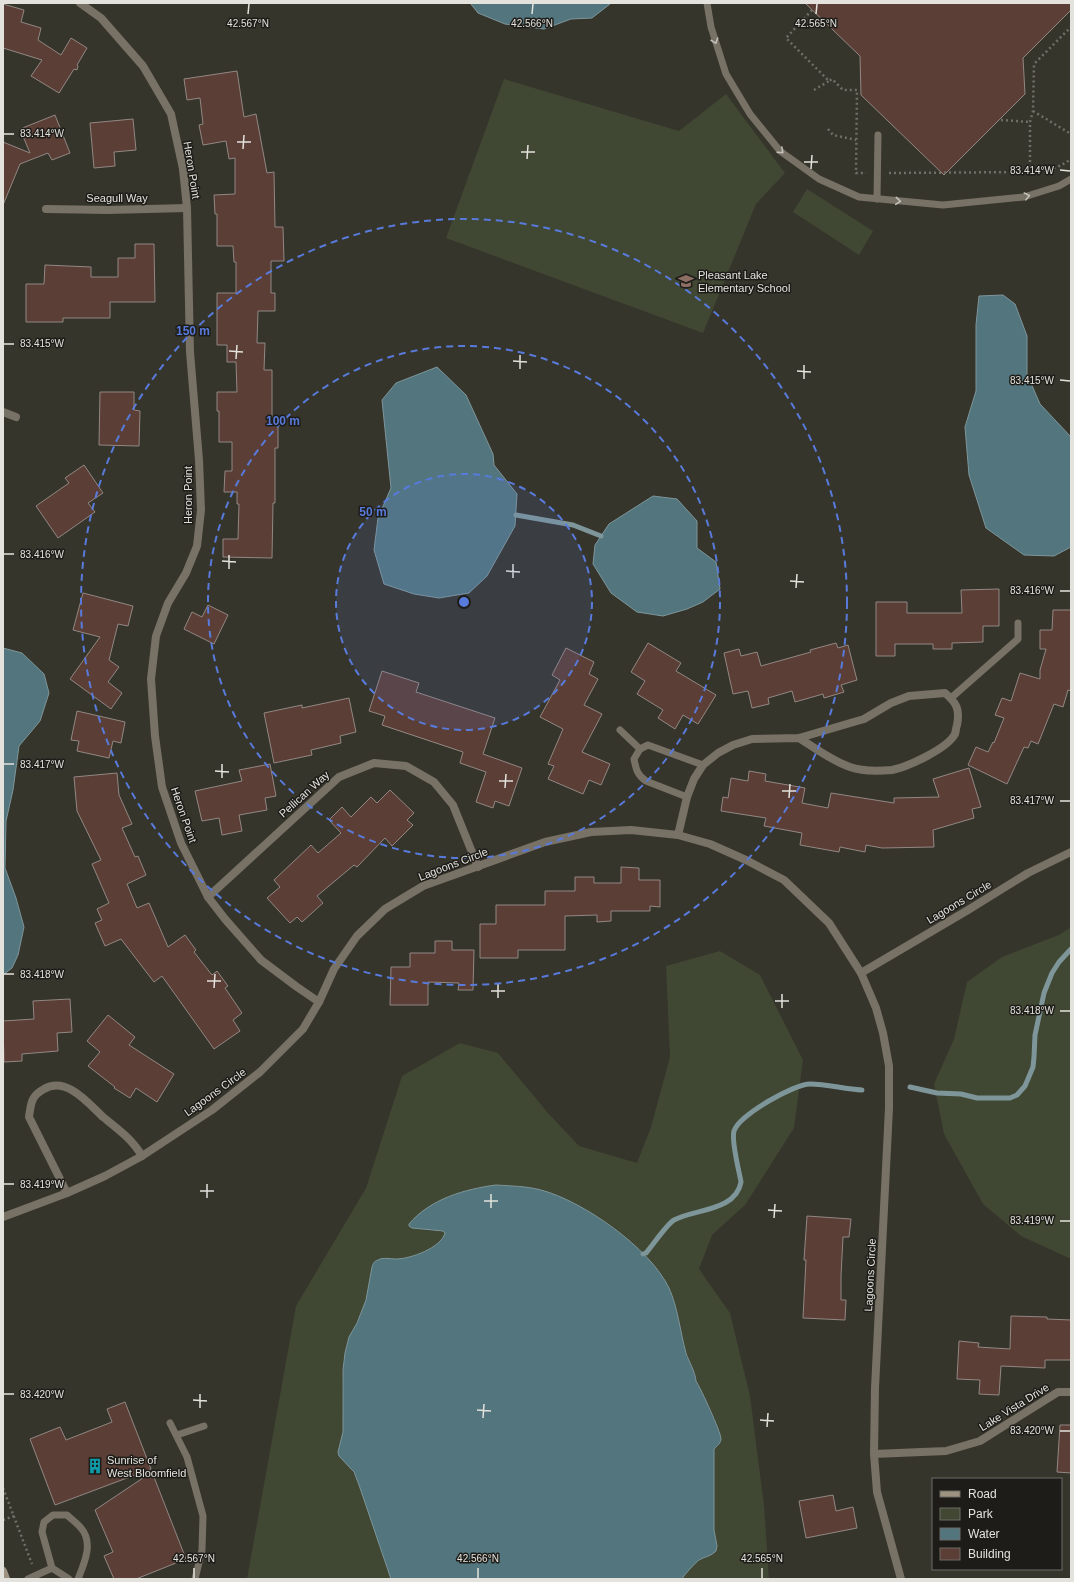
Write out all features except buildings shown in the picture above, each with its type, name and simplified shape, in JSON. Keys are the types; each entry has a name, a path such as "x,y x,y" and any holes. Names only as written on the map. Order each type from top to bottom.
{"main road":[{"path":"3,1571 6,1579"}],"street":[{"name":"Heron Point","path":"80,3 101,18 143,66 171,114 183,170 187,208 190,352 199,460 201,510 197,546 186,573 168,603 156,636 150,679 154,736 162,787 181,843 208,897 225,919 262,960 319,1002"},
{"name":"Seagull Way","path":"46,209 108,210 187,208"},
{"path":"3,412 16,417"},
{"path":"678,835 687,797 694,779 703,765 718,753 733,745 752,739 799,738 864,719 891,703 910,696 945,693 951,698 957,707 958,718 955,734 946,744 917,762 892,770 869,770 850,767 826,755 799,738"},
{"name":"Pellican Way","path":"208,897 339,778 374,763 406,766 434,782 453,805 478,866"},
{"name":"Lagoons Circle","path":"3,1217 67,1193 105,1176 142,1156 212,1110 260,1072 303,1029 319,1002 334,969 357,936 385,909 423,886 545,842 591,832 631,830 678,835 710,844 746,860 784,880 829,922 861,973 876,1008 883,1033 889,1066 889,1108 875,1388 874,1454 877,1492 901,1579"},
{"name":"Lagoons Circle","path":"861,973 1028,873 1071,852"},
{"path":"67,1193 29,1117 31,1105 36,1093 50,1085 62,1085 69,1088 82,1098 135,1145 142,1156"},
{"name":"Lake Vista Drive","path":"874,1454 946,1451 980,1441 1058,1392 1071,1392"}],"lane":[{"path":"707,3 711,27 726,74 750,114 780,151 819,179 859,197 943,205 1024,197 1059,186 1071,179"},
{"path":"877,198 878,135"},
{"path":"951,698 1018,639 1018,623"},
{"path":"620,730 640,749"},
{"path":"687,797 646,782 640,778 636,770 634,759 640,749 648,745 703,765"},
{"path":"170,1423 187,1457 203,1516 202,1550 195,1579"},
{"path":"177,1435 204,1426"},
{"path":"69,1579 52,1568 42,1532 44,1522 54,1515 66,1515 82,1529 88,1545 84,1564 78,1579"},
{"path":"28,1579 52,1568"}],"path":[{"path":"812,10 786,38 830,81"},
{"path":"1030,172 1030,122 1033,111 1034,64 1071,27"},
{"path":"814,90 832,79 843,90 861,90"},
{"path":"857,90 856,173 1046,171 1060,167 1071,159"},
{"path":"1033,111 1071,134"},
{"path":"1001,120 1030,122"},
{"path":"828,128 833,135 856,140"},
{"path":"3,1488 36,1576"},
{"path":"3,1520 14,1516"}],"green space":[{"path":"504,79 679,131 726,94 785,173 756,204 703,333 446,238"},
{"path":"807,189 873,231 859,255 793,212"},
{"path":"1071,927 1071,1259 1021,1236 983,1204 944,1134 934,1084 954,1039 967,982 1002,957 1059,935"},
{"path":"720,951 760,975 803,1060 794,1128 745,1205 712,1235 699,1269 730,1313 750,1396 764,1505 769,1579 682,1579 684,1574 699,1560 706,1558 717,1546 714,1530 714,1449 721,1442 715,1419 696,1381 686,1352 675,1306 664,1278 650,1261 627,1239 575,1203 521,1186 496,1185 475,1188 450,1196 429,1207 409,1224 424,1230 443,1231 445,1233 438,1243 432,1248 403,1258 383,1259 372,1267 366,1300 345,1352 342,1382 343,1432 342,1442 339,1448 359,1485 391,1579 247,1579 296,1306 366,1188 402,1076 460,1043 498,1053 548,1113 579,1146 637,1163 651,1127 670,1057 666,966"}],"water":[{"path":"470,3 610,4 592,18 571,19 544,29 505,24 478,13"},
{"path":"1003,295 1015,304 1027,336 1027,374 1040,404 1071,437 1071,547 1054,556 1024,555 986,528 969,475 965,427 976,391 976,325 979,296"},
{"path":"437,367 466,395 493,454 494,465 517,494 515,526 487,576 469,593 439,598 414,594 384,584 374,550 378,518 391,488 382,400 396,383"},
{"path":"653,496 677,499 697,521 697,548 716,562 720,589 703,602 687,609 663,616 637,612 611,593 593,564 595,545 609,524"},
{"path":"3,648 22,653 44,674 49,693 40,721 19,746 13,790 6,821 5,868 16,898 24,927 18,955 12,968 3,975"},
{"path":"496,1185 541,1190 576,1204 595,1215 614,1228 647,1257 660,1273 669,1288 677,1312 686,1353 696,1381 706,1401 721,1439 720,1443 714,1449 714,1530 717,1546 716,1551 699,1560 682,1579 391,1579 354,1472 339,1456 338,1452 343,1432 343,1370 349,1337 357,1323 366,1300 373,1264 377,1260 409,1257 424,1252 438,1243 445,1233 443,1231 412,1228 409,1224 417,1215 449,1197 472,1189"}],"waterway":[{"path":"516,515 573,525 601,536"},
{"path":"910,1087 937,1093 961,1094 977,1098 1010,1098 1017,1095 1025,1086 1033,1067 1035,1035 1044,993 1052,973 1059,962 1071,949"},
{"path":"643,1254 646,1253 674,1220 683,1216 714,1208 731,1199 738,1192 741,1182 734,1148 734,1131 738,1124 756,1109 780,1095 802,1085 816,1084 862,1090"}],"place":[{"name":"Pleasant Lake Elementary School","path":"686,281"},
{"name":"Sunrise of West Bloomfield","path":"95,1466"}]}
